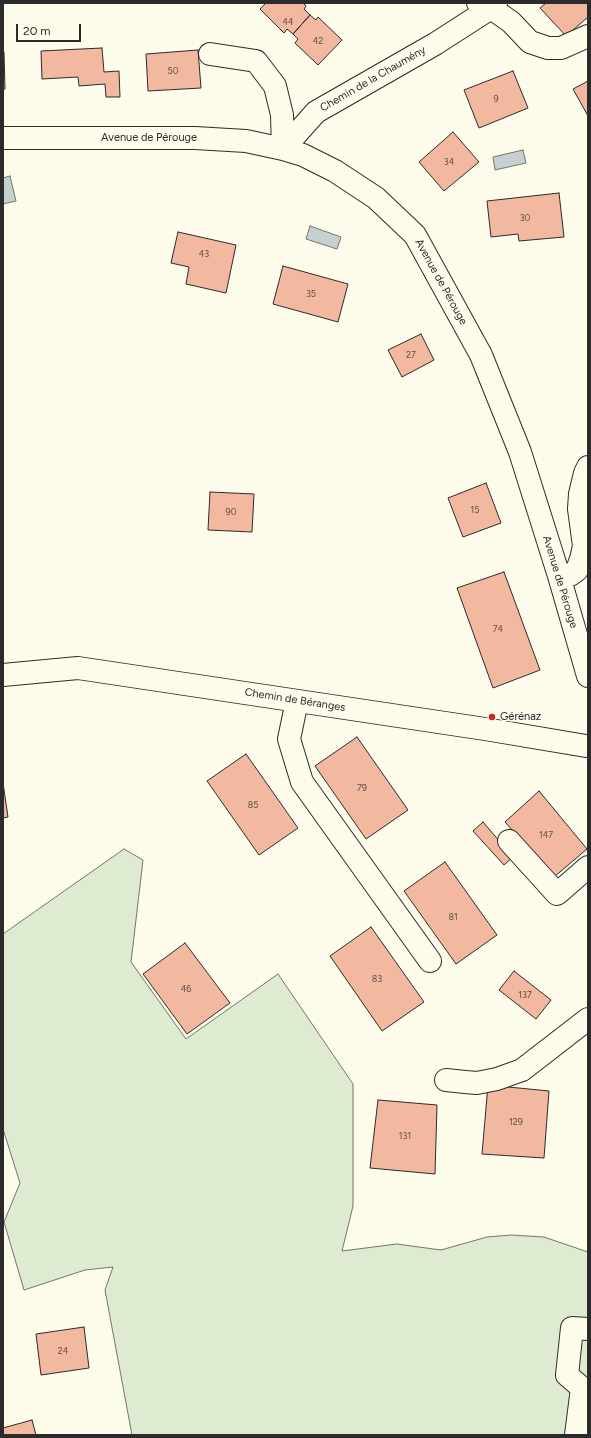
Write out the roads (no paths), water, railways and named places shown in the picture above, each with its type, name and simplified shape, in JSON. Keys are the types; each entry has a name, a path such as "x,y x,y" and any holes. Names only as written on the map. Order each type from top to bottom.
{"street":[{"name":"Chemin de la Chaumény","path":"283,149 316,112 435,44 488,5 511,22 530,42 548,48 561,48 588,36"},
{"path":"210,54 256,60 275,86 282,115 283,149"},
{"name":"Avenue de Pérouge","path":"3,138 195,138 246,141 303,155 335,171 376,198 415,235 481,355 520,452 559,576 588,676"},
{"path":"559,576 570,575 577,570 581,559 584,546 580,524 580,494 588,467"},
{"name":"Chemin de Béranges","path":"3,675 78,668 555,740 587,748"},
{"path":"297,700 289,739 302,782 430,961"},
{"path":"509,841 557,894 588,867"},
{"path":"446,1080 477,1082 497,1079 522,1070 588,1019"},
{"path":"576,1435 582,1388 567,1375 572,1328 588,1329"}],"place":[{"name":"Gérénaz","path":"492,717"}]}
